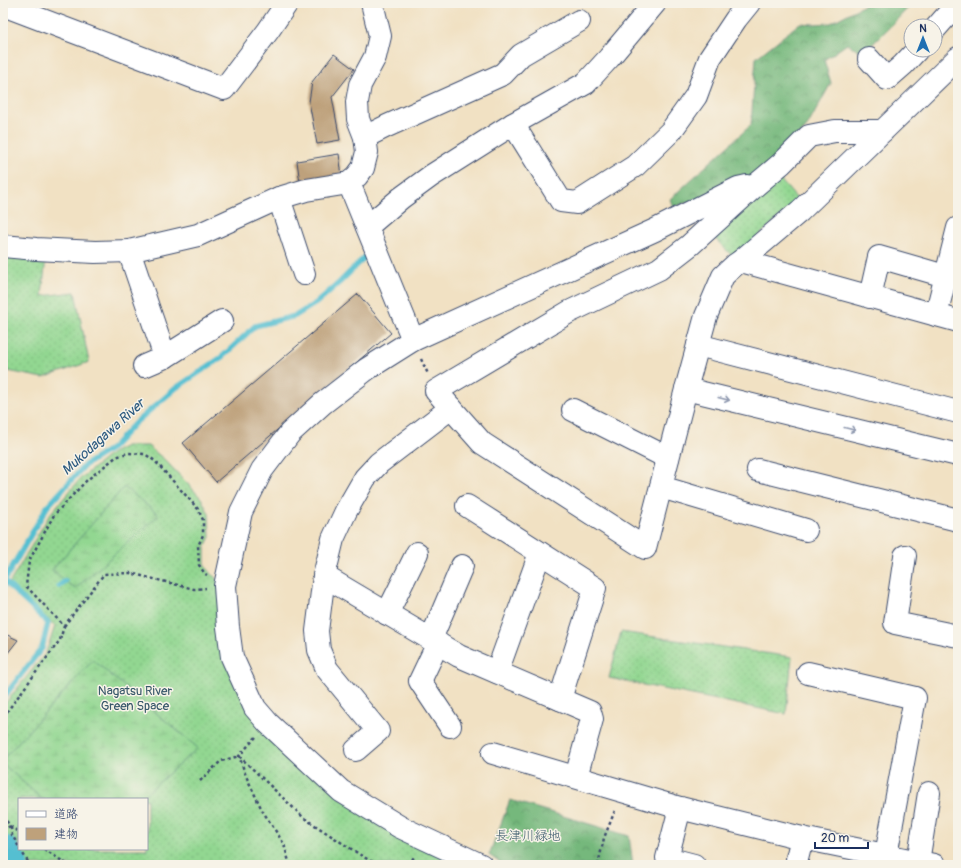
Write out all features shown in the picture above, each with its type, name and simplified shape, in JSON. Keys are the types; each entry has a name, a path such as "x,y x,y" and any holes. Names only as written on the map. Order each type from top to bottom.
{"street":[{"path":"3,5 224,88 268,31 287,3"},
{"path":"3,246 95,252 129,251 198,235 278,198 306,190 349,183 363,168 367,152 365,137 358,119 357,102 360,85 375,57 380,36 372,3"},
{"path":"366,227 401,198 431,176 513,124 586,83 610,58 655,3"},
{"path":"513,124 561,201 577,203 635,166 671,131 696,96 710,58 736,18 749,3"},
{"path":"943,20 958,3"},
{"path":"365,137 502,74 521,55 578,21"},
{"path":"869,59 887,79 910,58"},
{"path":"883,131 835,131 810,136 690,245 659,269 569,312 436,391 482,443 645,548 706,316 723,276 800,211 883,131 958,58"},
{"path":"349,183 413,340"},
{"path":"481,865 400,827 341,791 268,723 255,708 232,657 225,586 241,512 262,470 290,433 322,404 367,369 413,340 655,230 738,188 756,185"},
{"path":"278,198 304,274"},
{"path":"936,315 958,228"},
{"path":"129,251 165,357"},
{"path":"870,297 879,257 946,276"},
{"path":"741,261 958,321"},
{"path":"144,366 165,357 222,321"},
{"path":"698,345 958,412"},
{"path":"686,389 958,455"},
{"path":"356,750 378,731 327,669 319,650 317,631 324,576 333,539 346,511 365,478 380,463 451,408"},
{"path":"573,410 668,458"},
{"path":"758,470 958,520"},
{"path":"661,487 806,530"},
{"path":"467,506 595,588 560,699"},
{"path":"387,614 417,553"},
{"path":"497,672 540,553"},
{"path":"905,556 895,623 958,636"},
{"path":"450,726 420,681 462,566"},
{"path":"324,576 459,656 590,712 592,719 576,777"},
{"path":"808,673 915,698 886,855"},
{"path":"493,753 680,808 800,848 886,855 926,864 929,793"},
{"path":"680,808 667,858 694,865"}],"path":[{"path":"413,340 436,391"},
{"path":"64,626 26,586 29,561 54,515 87,480 116,457 127,453 145,454 155,460 198,509 202,520 203,535 198,546 199,565 205,574 225,586"},
{"path":"3,717 60,640 64,626 104,574 130,573 194,589 225,586"},
{"path":"200,781 221,760 239,756 268,723"},
{"path":"239,756 246,776 262,810 284,844 290,865"},
{"path":"239,756 304,818 378,865"},
{"path":"598,865 604,838 622,791"},
{"path":"3,816 10,826 18,831"},
{"path":"3,831 10,826"},
{"path":"10,826 12,836 18,845"},
{"path":"21,850 30,865"},
{"path":"46,850 68,865"}],"green space":[{"path":"868,3 913,3 864,53 847,44 824,60 831,83 808,125 791,146 752,180 673,207 670,199 751,125 756,58 800,23 831,23"},
{"path":"777,176 798,200 734,258 712,235"},
{"path":"3,254 46,257 42,296 75,292 89,362 43,378 3,370"},
{"name":"Nagatsu River Green Space","path":"126,446 148,446 165,460 201,498 209,514 210,537 205,547 205,566 218,581 228,663 339,797 468,865 21,865 3,834 3,706 46,653 55,626 9,584 50,514 81,478 112,453"},
{"path":"124,487 159,515 75,589 52,570"},
{"path":"621,632 792,657 786,714 609,678"},
{"path":"93,660 198,748 141,798 41,798 3,764 3,759"},
{"name":"長津川緑地","path":"510,800 629,836 633,865 503,865 489,855"}],"building":[{"path":"334,54 354,69 332,97 340,140 317,144 309,102 312,82"},
{"path":"339,154 342,176 300,183 297,161"},
{"path":"358,294 391,333 216,482 183,443"},
{"path":"3,633 18,640 3,659"}],"waterway":[{"name":"Mukodagawa River","path":"3,698 42,648 48,623 4,581 47,507 85,465 112,448 135,423 176,388 222,357 255,326 295,316 316,303 368,254"},
{"path":"59,586 65,581"},
{"path":"3,851 12,865"}]}
